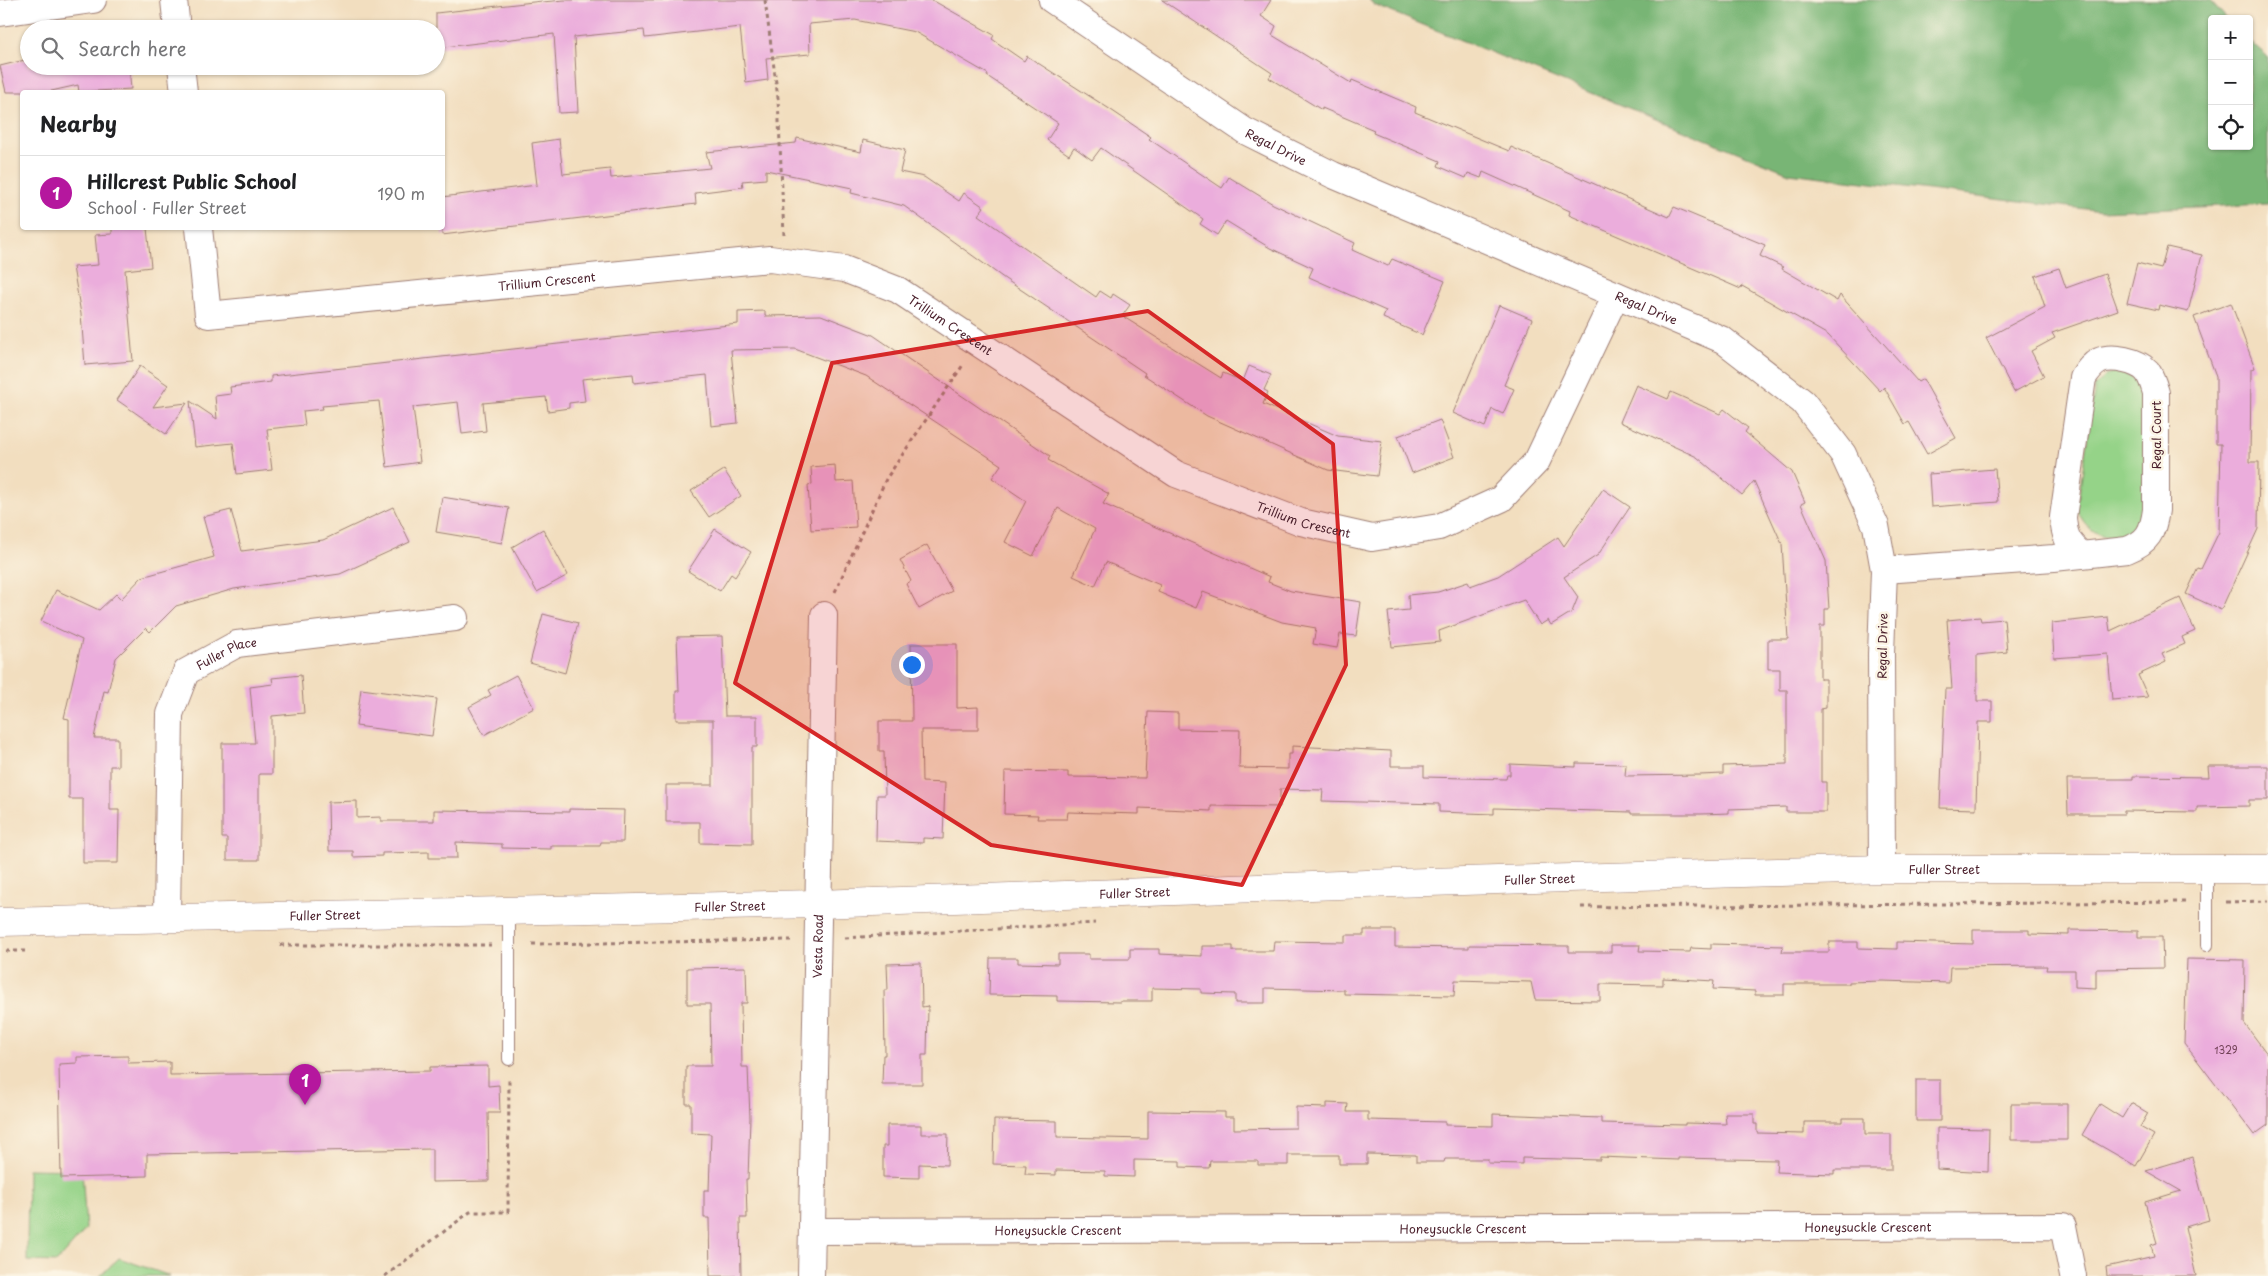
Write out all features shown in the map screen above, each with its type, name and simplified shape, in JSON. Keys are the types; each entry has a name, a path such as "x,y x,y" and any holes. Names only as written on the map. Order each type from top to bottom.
{"street":[{"path":"0,13 93,0"},
{"path":"174,0 176,20"},
{"name":"Regal Drive","path":"1052,0 1245,131 1333,174 1723,340 1803,402 1843,454 1876,526 1884,570 1881,654 1882,869"},
{"path":"182,75 184,90"},
{"name":"Trillium Crescent","path":"199,230 208,315 770,259 844,269 898,290 1176,474 1301,522 1372,538 1439,527 1501,499 1537,461 1616,295"},
{"name":"Regal Court","path":"1884,570 2054,558 2127,550 2148,538 2154,526 2156,510 2156,393 2153,381 2147,371 2123,360 2100,361 2090,368 2083,378 2063,517 2067,542 2082,554"},
{"name":"Vesta Road","path":"811,1276 824,615"},
{"name":"Fuller Place","path":"167,918 170,714 186,672 237,644 455,618"},
{"name":"Fuller Street","path":"0,922 818,904 1394,883 1882,869 2268,869"},
{"name":"Honeysuckle Crescent","path":"812,1231 2063,1226 2073,1276"}],"lane":[{"path":"2207,869 2208,945"},
{"path":"509,910 509,1059"}],"path":[{"path":"765,0 778,98 785,262"},
{"path":"824,615 886,479 979,342"},
{"path":"1575,907 2183,902"},
{"path":"838,938 1096,923"},
{"path":"532,944 791,940"},
{"path":"385,1276 470,1212 508,1212 509,1059"}],"highlighted area":[{"path":"1148,311 1333,444 1346,665 1242,885 991,845 735,683 832,363"}],"green space":[{"path":"1369,0 2210,0 2223,15 2208,15 2208,150 2253,150 2253,44 2268,57 2268,204 2102,211 1789,173 1374,5"},
{"path":"2113,373 2124,374 2134,379 2145,397 2143,506 2138,519 2131,529 2122,535 2112,537 2092,530 2077,509 2095,386 2105,376"},
{"path":"28,1169 82,1170 86,1229 57,1262 27,1261"},
{"path":"119,1258 170,1276 100,1276"}],"building":[{"path":"564,0 932,0 994,35 992,39 1024,61 1027,56 1108,108 1151,137 1149,139 1222,188 1229,177 1273,204 1355,243 1352,250 1388,266 1392,259 1445,281 1422,335 1383,318 1386,311 1309,277 1313,268 1270,248 1226,221 1217,235 1200,224 1203,219 1101,148 1092,160 1074,147 1069,155 1047,140 1058,123 987,76 988,74 915,32 855,20 809,24 810,54 766,58 768,80 746,83 740,27 645,38 644,30 574,37 578,112 559,113 554,34 445,47 445,20 436,20 436,13"},
{"path":"1162,0 1271,0 1261,16 1276,26 1272,35 1351,83 1352,80 1416,107 1415,112 1509,151 1511,147 1669,217 1674,207 1765,245 1760,256 1783,267 1782,269 1837,301 1840,295 1918,382 1923,379 1956,438 1927,454 1909,422 1905,424 1884,387 1880,391 1828,335 1742,286 1741,289 1569,215 1570,211 1483,172 1481,178 1468,173 1466,178 1438,166 1440,161 1373,133 1374,130 1322,108 1322,110 1269,78 1272,73"},
{"path":"20,61 20,75 130,75 131,89 79,90 78,85 56,90 6,92 0,66"},
{"path":"797,138 861,152 863,140 905,150 900,172 924,177 959,201 964,193 984,207 978,215 1096,297 1100,291 1111,298 1113,294 1130,305 1122,316 1221,378 1223,373 1243,381 1249,366 1271,375 1264,390 1268,392 1263,404 1338,436 1382,441 1377,476 1328,470 1207,416 1005,279 904,206 851,193 852,188 766,170 766,179 742,181 743,187 695,193 696,204 442,235 442,230 445,230 445,197 537,185 532,143 559,139 563,174 610,169 611,178 710,168 706,152 796,143"},
{"path":"112,230 147,230 151,267 125,270 133,361 85,365 81,314 73,267 98,265 95,235 112,234"},
{"path":"2167,247 2202,255 2188,312 2159,305 2158,310 2127,303 2137,263 2161,269"},
{"path":"2059,268 2066,288 2105,274 2118,310 2052,333 2055,338 2031,351 2044,376 2014,392 1986,338 2045,307 2035,276"},
{"path":"2231,303 2255,368 2251,369 2250,462 2259,462 2258,529 2221,610 2186,594 2198,568 2201,569 2219,532 2221,444 2216,444 2216,376 2194,317"},
{"path":"1499,305 1532,319 1504,385 1514,389 1503,414 1492,409 1485,427 1453,413"},
{"path":"765,311 765,316 821,315 873,335 1050,456 1048,460 1109,494 1103,504 1270,577 1268,582 1291,591 1361,602 1356,636 1340,634 1337,648 1313,644 1316,628 1282,622 1203,592 1196,608 1158,592 1160,585 1106,562 1095,586 1073,576 1095,529 1058,508 1033,556 1005,542 1026,501 992,478 1001,465 866,376 795,349 731,350 738,423 711,426 707,375 634,383 633,374 582,379 585,401 569,403 569,408 548,411 546,397 483,403 486,431 462,434 458,402 413,407 420,462 387,467 379,401 322,406 323,409 303,411 305,425 267,429 272,470 237,474 233,443 195,447 190,401 217,419 215,396 231,394 230,387 271,382 271,376 738,324 738,312"},
{"path":"140,366 168,385 153,407 187,403 166,434 117,400"},
{"path":"1636,385 1668,399 1671,392 1720,414 1724,409 1748,428 1745,432 1792,472 1805,502 1801,504 1826,561 1829,609 1825,609 1825,626 1820,626 1820,679 1826,679 1826,708 1821,709 1821,782 1826,782 1826,812 1786,812 1786,807 1729,809 1729,813 1702,814 1631,814 1631,812 1494,808 1494,814 1439,812 1439,804 1322,801 1323,790 1280,789 1280,807 1211,806 1211,811 1139,808 1139,814 1068,812 1067,819 1037,819 1038,815 1004,814 1005,771 1068,772 1068,777 1145,778 1148,712 1178,713 1178,729 1240,730 1239,768 1288,769 1288,754 1292,754 1292,746 1391,751 1391,766 1424,766 1424,777 1506,779 1507,775 1510,775 1510,764 1576,767 1576,763 1626,764 1625,776 1723,774 1723,766 1787,764 1787,690 1780,690 1780,669 1768,669 1768,639 1788,639 1782,544 1754,481 1742,495 1697,457 1620,422"},
{"path":"1440,420 1454,457 1412,473 1398,436"},
{"path":"835,465 836,482 853,481 856,527 811,530 808,485 812,484 811,467"},
{"path":"1995,469 1998,502 1931,507 1929,474"},
{"path":"724,470 741,496 709,517 691,491"},
{"path":"1603,489 1630,507 1598,555 1564,577 1578,597 1572,612 1551,625 1548,620 1540,625 1524,600 1439,631 1440,642 1392,647 1388,612 1409,610 1408,595 1438,592 1468,582 1470,586 1498,576 1558,537 1564,546"},
{"path":"442,497 509,508 502,543 436,532"},
{"path":"393,507 410,542 340,574 234,589 176,606 150,632 146,628 116,658 108,692 104,691 94,738 118,738 118,766 110,766 110,810 119,810 118,863 83,863 83,799 69,799 69,719 64,718 82,640 41,621 56,590 99,610 116,594 121,599 142,577 214,557 203,517 231,510 242,551 323,540"},
{"path":"543,529 568,575 537,592 512,547"},
{"path":"715,529 751,552 735,577 731,574 720,591 688,571"},
{"path":"927,545 952,591 919,609 906,584 911,581 900,560"},
{"path":"2180,598 2195,631 2182,637 2185,644 2162,654 2166,662 2138,675 2148,697 2112,700 2108,654 2054,658 2052,623 2108,617 2110,631"},
{"path":"543,614 578,623 565,673 530,663"},
{"path":"1980,617 1981,621 2004,619 2007,652 1977,655 1977,701 1992,701 1992,722 1978,722 1976,809 1940,808 1945,689 1952,689 1947,620"},
{"path":"722,636 725,716 757,716 757,747 752,747 752,844 700,843 700,822 666,822 666,785 713,785 713,720 676,720 676,691 679,691 677,637"},
{"path":"911,644 957,644 957,708 978,707 978,730 921,730 922,782 945,783 943,839 923,838 923,843 876,841 877,795 885,795 884,751 879,751 879,721 912,721"},
{"path":"301,675 304,713 272,716 272,774 259,774 259,860 227,860 227,838 222,838 222,743 255,743 250,687 273,684 272,678"},
{"path":"516,675 534,708 484,735 469,707 491,695 488,690"},
{"path":"361,689 437,699 432,736 356,726"},
{"path":"2208,766 2268,766 2268,800 2249,800 2249,806 2197,807 2197,812 2124,811 2124,814 2068,814 2067,779 2133,779 2133,776 2209,777"},
{"path":"357,801 357,818 381,817 381,821 434,821 434,810 569,812 569,809 624,810 623,842 601,842 600,846 551,846 551,849 502,848 502,844 456,842 457,858 429,858 429,852 382,853 382,856 353,857 353,851 329,851 328,802"},
{"path":"1364,930 1395,930 1395,947 1469,948 1469,945 1569,946 1569,952 1611,952 1611,945 1640,945 1639,951 1690,952 1691,948 1711,949 1711,944 1783,946 1782,952 1829,952 1829,942 1858,942 1858,948 1897,949 1897,942 1973,944 1973,930 2029,930 2029,934 2069,935 2069,930 2138,931 2138,937 2162,937 2163,968 2096,969 2096,988 2075,987 2075,970 2046,970 2047,966 1950,967 1949,983 1882,981 1849,982 1849,984 1784,984 1784,995 1755,995 1755,991 1713,989 1714,981 1663,978 1663,985 1600,984 1600,1001 1535,1000 1531,982 1455,980 1454,996 1344,994 1344,990 1265,988 1265,1003 1235,1003 1235,994 1201,993 1201,989 1152,988 1152,1001 1121,1002 1057,1001 1057,996 989,995 990,958 1018,958 1018,963 1058,964 1058,954 1089,954 1089,959 1130,959 1130,949 1159,949 1159,954 1202,956 1202,946 1233,946 1233,951 1273,951 1274,941 1345,942 1345,935 1364,935"},
{"path":"2187,959 2245,960 2244,1023 2268,1055 2268,1125 2254,1135 2184,1043"},
{"path":"921,963 922,1007 928,1006 927,1055 922,1055 922,1084 882,1084 883,1055 885,1055 884,990 888,990 887,964"},
{"path":"746,967 747,1003 741,1003 742,1067 748,1067 750,1118 748,1179 746,1179 747,1218 740,1218 741,1276 710,1276 709,1218 704,1218 704,1190 709,1190 711,1134 691,1133 691,1104 686,1104 686,1066 711,1066 710,1004 687,1004 687,968"},
{"path":"128,1056 128,1063 170,1062 170,1075 430,1071 430,1067 488,1066 488,1086 499,1085 500,1113 488,1113 489,1181 432,1182 432,1149 147,1154 147,1176 61,1178 59,1064 77,1063 77,1057"},
{"path":"1916,1080 1940,1080 1940,1121 1916,1121"},
{"path":"1327,1103 1348,1104 1347,1112 1368,1112 1368,1120 1445,1122 1445,1125 1493,1126 1493,1114 1601,1118 1601,1123 1685,1125 1685,1123 1726,1124 1725,1114 1754,1114 1754,1124 1757,1124 1757,1133 1804,1134 1804,1122 1843,1122 1843,1118 1865,1118 1865,1134 1891,1134 1891,1170 1834,1170 1834,1174 1776,1172 1777,1160 1678,1158 1678,1160 1600,1157 1600,1160 1522,1158 1522,1164 1488,1163 1488,1159 1445,1159 1444,1162 1416,1162 1416,1155 1367,1154 1367,1164 1339,1164 1339,1155 1288,1155 1288,1165 1258,1165 1258,1161 1210,1161 1209,1168 1180,1167 1180,1161 1134,1160 1134,1177 1105,1176 1105,1171 1056,1170 1056,1175 1025,1174 1026,1165 993,1164 994,1120 1057,1121 1057,1137 1148,1139 1148,1111 1225,1112 1225,1117 1234,1117 1234,1129 1296,1128 1296,1107 1327,1108"},
{"path":"2131,1103 2148,1113 2140,1127 2154,1135 2136,1166 2082,1135 2100,1104 2122,1118"},
{"path":"2011,1104 2067,1104 2067,1140 2011,1140"},
{"path":"887,1125 921,1125 921,1134 948,1134 947,1165 919,1164 919,1178 883,1177 883,1146 887,1146"},
{"path":"1937,1128 1989,1129 1988,1172 1937,1169"},
{"path":"2192,1157 2209,1220 2185,1227 2196,1276 2107,1276 2106,1267 2154,1256 2151,1245 2157,1243 2145,1202 2181,1191 2146,1171"}],"place":[{"name":"Hillcrest Public School","path":"305,1105"}]}
